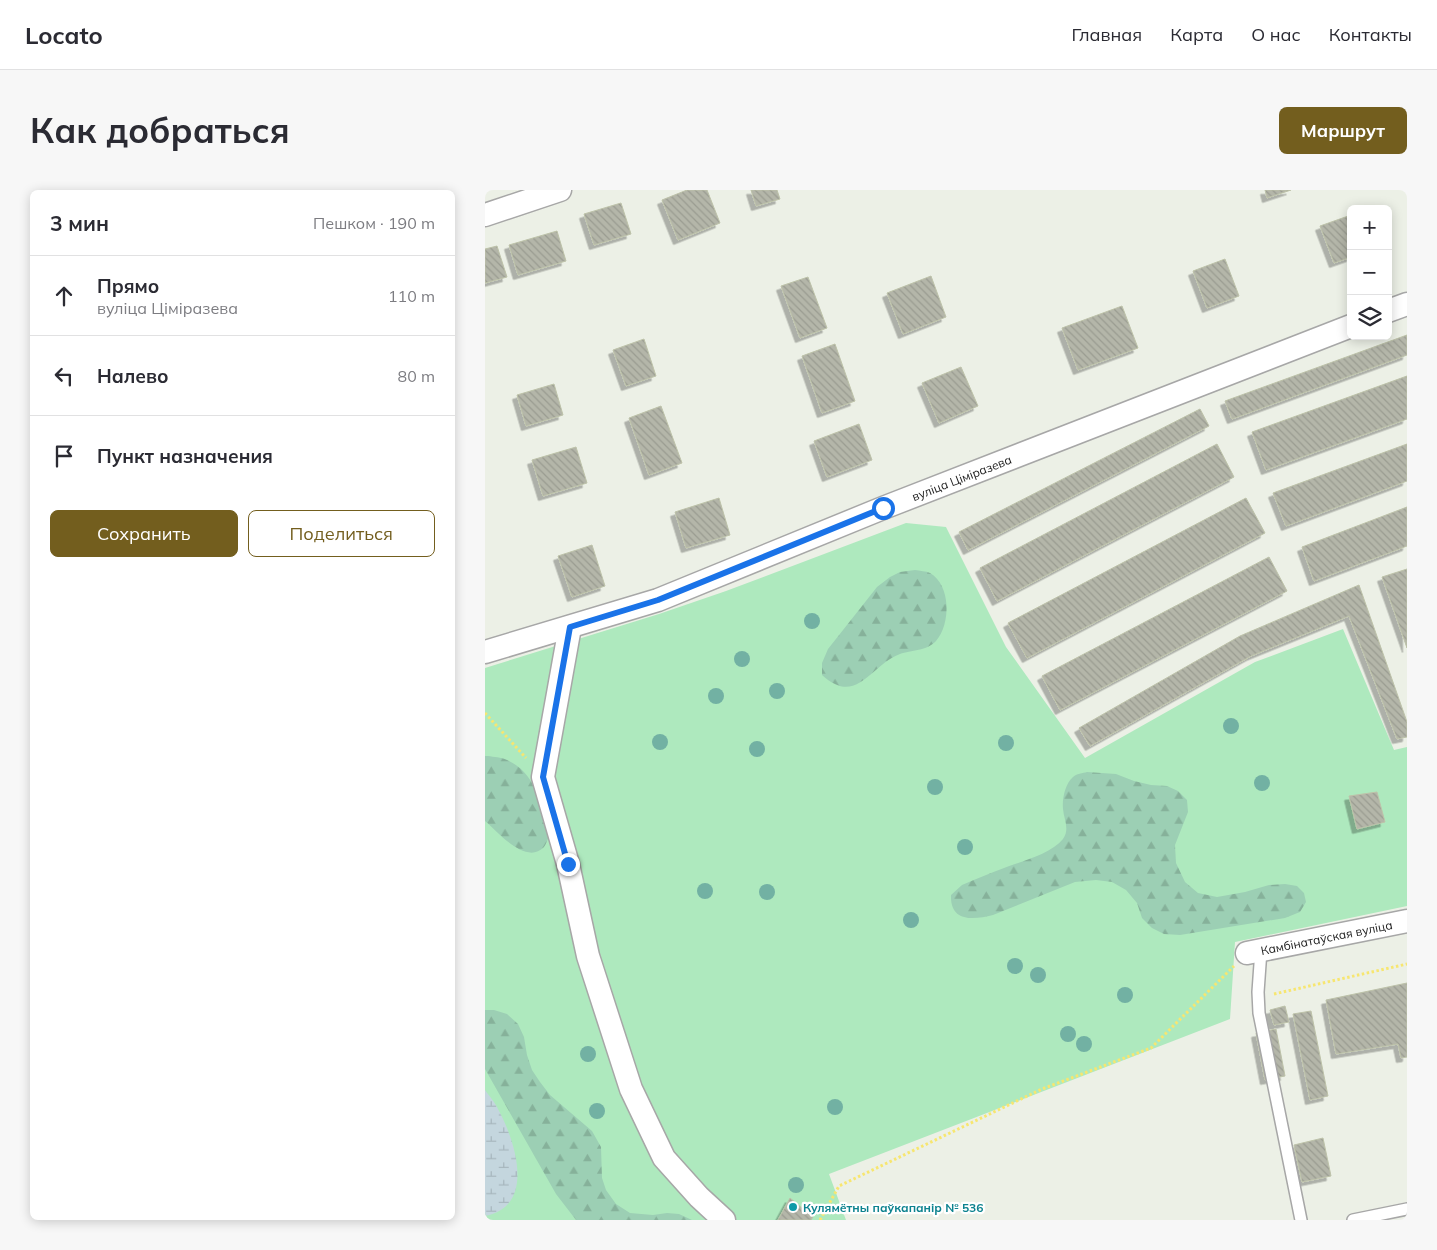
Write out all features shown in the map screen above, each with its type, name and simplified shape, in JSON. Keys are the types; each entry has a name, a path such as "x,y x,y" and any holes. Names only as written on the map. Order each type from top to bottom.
{"street":[{"path":"485,215 560,190"},
{"path":"1392,310 1407,304"},
{"name":"вуліца Ціміразева","path":"485,652 658,600 883,508 1347,328"},
{"path":"570,627 543,777 568,864 588,956 631,1089 664,1158 724,1220"},
{"name":"Камбінатаўская вуліца","path":"1254,952 1407,921"}],"lane":[{"path":"1254,952 1259,1013 1301,1220"},
{"path":"1353,1220 1407,1209"}],"path":[{"path":"485,713 543,777"},
{"path":"820,1220 839,1186 1042,1090 1151,1048 1254,952"},
{"path":"1275,1001 1274,994 1407,964"}],"green space":[{"path":"906,523 946,527 1006,647 1085,758 1255,662 1343,629 1394,750 1407,747 1407,906 1235,942 1230,1019 829,1174 846,1220 485,1220 485,668 659,614 726,591"},
{"path":"915,570 930,573 942,586 945,595 946,615 941,634 936,641 928,647 900,654 889,659 863,681 854,685 845,687 834,684 822,675 822,663 828,649 877,587 900,572"},
{"path":"485,756 507,760 517,766 526,774 537,792 549,836 544,847 537,852 521,850 485,821"},
{"path":"1087,772 1116,774 1151,785 1167,786 1178,791 1187,800 1188,812 1175,845 1176,863 1185,882 1198,893 1217,897 1269,885 1285,884 1297,886 1304,893 1306,902 1300,912 1285,918 1180,935 1164,934 1152,928 1142,918 1137,903 1126,890 1112,882 1096,880 1075,882 993,915 971,918 959,915 954,910 951,895 962,885 1044,853 1063,839 1066,832 1063,805 1066,788 1074,776"},
{"path":"485,1010 494,1010 507,1014 518,1024 524,1037 532,1070 540,1082 550,1095 592,1131 601,1147 602,1178 606,1190 616,1204 630,1213 653,1215 679,1214 692,1220 576,1220 556,1194 485,1069"},
{"path":"485,1090 495,1104 510,1137 517,1170 516,1186 511,1199 501,1210 485,1216"}],"building":[{"path":"687,190 707,190 720,223 678,240 662,200"},
{"path":"751,190 777,190 780,199 756,206"},
{"path":"1265,190 1291,190 1267,198"},
{"path":"621,203 631,234 594,245 584,214"},
{"path":"1347,216 1347,258 1334,263 1320,226"},
{"path":"557,231 566,261 518,275 509,245"},
{"path":"497,246 507,277 485,283 485,249"},
{"path":"1225,259 1239,296 1207,308 1193,271"},
{"path":"931,276 946,317 903,334 887,293"},
{"path":"808,277 827,328 800,338 781,286"},
{"path":"1122,306 1138,348 1078,370 1062,328"},
{"path":"1407,335 1407,355 1232,419 1225,401"},
{"path":"644,339 656,376 626,386 613,350"},
{"path":"835,344 855,401 822,413 802,356"},
{"path":"961,367 978,406 939,423 922,383"},
{"path":"1407,376 1407,419 1266,470 1252,432"},
{"path":"554,384 563,415 526,426 517,395"},
{"path":"661,406 682,463 649,475 629,418"},
{"path":"1200,409 1209,426 968,550 959,532"},
{"path":"859,424 872,460 827,477 814,441"},
{"path":"1217,444 1234,477 997,601 980,568"},
{"path":"1407,444 1407,481 1286,526 1273,493"},
{"path":"576,447 587,483 543,496 532,460"},
{"path":"719,498 730,535 686,548 675,512"},
{"path":"1246,498 1265,533 1027,658 1008,623"},
{"path":"1407,507 1407,546 1314,581 1302,547"},
{"path":"592,545 605,586 572,597 558,556"},
{"path":"1269,557 1287,591 1060,710 1042,676"},
{"path":"1407,569 1407,648 1382,577"},
{"path":"1359,585 1407,722 1407,737 1397,739 1349,616 1251,656 1090,746 1079,728 1240,636"},
{"path":"1377,792 1385,822 1357,829 1349,796"},
{"path":"1407,983 1407,1057 1401,1058 1398,1044 1336,1054 1326,1000"},
{"path":"1285,1006 1289,1022 1274,1025 1270,1010"},
{"path":"1311,1011 1328,1096 1310,1100 1293,1014"},
{"path":"1276,1029 1285,1076 1265,1080 1256,1033"},
{"path":"1323,1138 1331,1176 1302,1182 1294,1145"},
{"name":"Кулямётны паўкапанір № 536","path":"790,1198 813,1217 811,1220 778,1220"}],"place":[{"name":"Кулямётны паўкапанір № 536","path":"793,1207"}],"route":[{"path":"568,864 543,777 570,627 658,600 883,508"}]}
